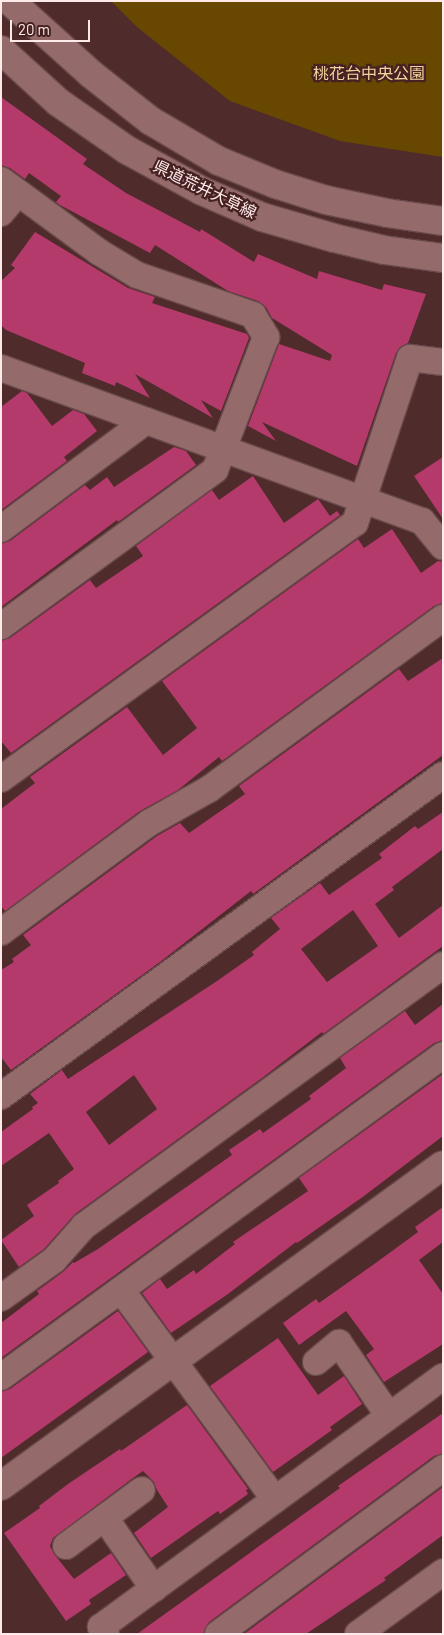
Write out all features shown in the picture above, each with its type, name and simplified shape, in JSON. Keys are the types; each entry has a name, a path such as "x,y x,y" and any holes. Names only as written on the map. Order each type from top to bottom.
{"main road":[{"name":"県道荒井大草線","path":"10,1 91,74 151,121 219,161 275,184 326,200 386,213 443,220"},
{"name":"県道荒井大草線","path":"1,50 58,102 127,150 202,191 262,217 334,238 384,250 443,258"},
{"path":"1,1486 443,1165"}],"street":[{"path":"1,212 10,187 99,252 137,274 253,315 266,337 224,450 215,470 210,476 1,626"},
{"path":"1,779 354,523 410,358 443,362"},
{"path":"1,368 422,521 443,547"},
{"path":"1,529 146,421"},
{"path":"1,932 148,823 209,789 443,618"},
{"path":"1,1096 443,775"},
{"path":"1,1298 54,1260 84,1226 443,965"},
{"path":"1,1376 443,1055"},
{"path":"121,1290 275,1500"},
{"path":"316,1362 339,1343 388,1416"},
{"path":"106,1634 101,1627 443,1377"},
{"path":"218,1634 443,1468"},
{"path":"66,1546 142,1490"},
{"path":"105,1518 154,1589"},
{"path":"358,1634 443,1572"}],"green space":[{"name":"桃花台中央公園","path":"111,1 443,1 443,157 340,141 230,101 137,27"}],"building":[{"path":"1,97 87,159 83,164 126,193 200,232 201,229 254,262 258,254 317,279 319,271 382,290 384,284 426,294 408,343 400,347 396,353 357,466 262,422 276,441 248,426 279,344 330,361 332,355 272,318 266,307 258,301 228,291 155,245 150,253 60,205 56,202 61,196 29,173 25,179 10,168 1,165"},
{"path":"35,232 128,288 155,297 152,303 247,334 249,338 221,411 201,400 213,418 135,374 150,398 116,382 115,386 82,373 85,363 6,330 1,325 1,281 15,268 11,265"},
{"path":"22,391 27,393 52,426 73,410 84,414 97,431 64,457 67,461 1,510 1,407"},
{"path":"174,447 186,451 196,465 118,522 117,520 1,607 1,544 10,541 85,485 90,490 107,477 114,487"},
{"path":"443,457 443,519 414,476"},
{"path":"253,476 284,523 318,499 330,516 337,511 340,515 11,753 1,741 1,641 10,638 90,580 96,588 143,556 136,546 212,490 219,500"},
{"path":"392,529 421,573 438,561 443,562 443,603 434,606 222,761 219,757 178,790 140,811 5,911 1,906 1,809 35,783 30,777 127,707 163,755 197,728 162,681 358,539 364,548"},
{"path":"443,658 443,755 253,894 251,891 160,962 11,1070 1,1057 1,970 14,962 12,959 31,945 23,935 157,836 180,823 189,833 245,794 239,786 399,669 408,681"},
{"path":"443,812 443,849 392,887 394,890 375,904 399,938 443,905 443,946 323,1034 322,1032 75,1214 44,1249 19,1267 1,1240 34,1216 27,1205 59,1183 58,1181 74,1169 49,1133 1,1166 1,1132 33,1109 32,1107 38,1103 30,1094 62,1070 68,1079 217,981 254,955 252,952 280,929 271,918 320,883 329,895 382,858 379,854 415,826 418,829","holes":["353,910 378,946 327,982 301,949","134,1075 157,1109 109,1145 86,1112"]},
{"path":"443,1004 443,1040 434,1043 1,1358 1,1323 39,1294 37,1291 63,1272 73,1262 98,1249 232,1155 229,1150 260,1129 263,1133 311,1099 309,1096 346,1068 340,1058 405,1011 415,1025"},
{"path":"443,1074 443,1136 364,1196 296,1242 228,1294 171,1333 142,1293 160,1279 167,1289 194,1270 196,1274 235,1244 233,1242 308,1191 299,1178"},
{"path":"443,1207 443,1242 419,1260 443,1294 443,1344 384,1382 366,1355 374,1349 346,1311 299,1345 283,1323 316,1299 319,1303 377,1262 418,1232 415,1227"},
{"path":"118,1311 148,1352 1,1458 1,1392 10,1389"},
{"path":"278,1338 318,1395 344,1376 362,1404 330,1427 332,1430 273,1472 210,1386"},
{"path":"187,1405 248,1489 246,1490 248,1494 220,1514 218,1511 151,1558 134,1533 168,1507 154,1482 143,1471 53,1538 50,1546 54,1554 74,1579 111,1553 126,1575 89,1600 91,1604 66,1621 4,1533 40,1508 39,1506 68,1484 120,1449 121,1451"},
{"path":"443,1413 443,1453 434,1456 209,1622 203,1634 137,1634 340,1488 338,1486"},
{"path":"443,1487 443,1535 384,1578 386,1580 306,1634 244,1634"}]}
